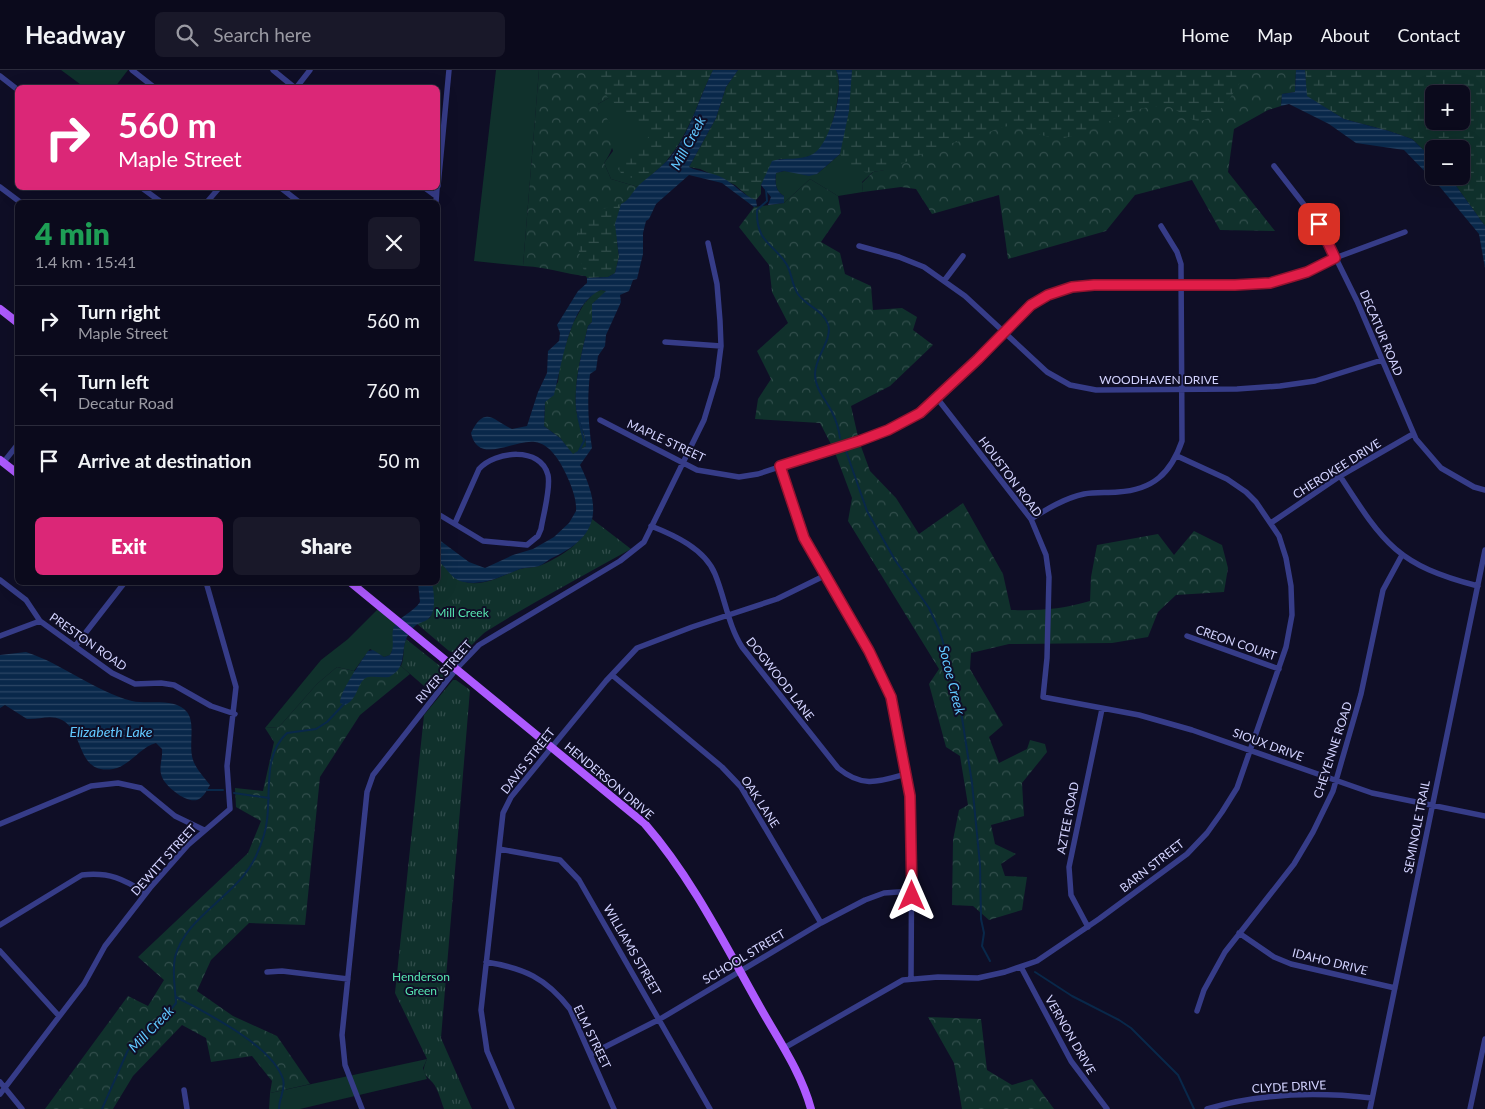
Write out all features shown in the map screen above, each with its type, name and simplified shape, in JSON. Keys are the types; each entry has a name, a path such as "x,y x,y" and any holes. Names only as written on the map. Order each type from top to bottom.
{"main road":[{"path":"0,309 15,321"},
{"path":"2,462 15,472"},
{"name":"HENDERSON DRIVE","path":"354,585 640,819 669,852 784,1048 804,1086 811,1109"}],"street":[{"path":"132,70 151,85"},
{"path":"273,70 292,85"},
{"path":"298,85 310,70"},
{"path":"440,160 450,70"},
{"path":"0,76 15,88"},
{"name":"DECATUR ROAD","path":"1274,166 1319,224 1357,300 1414,434 1441,468 1474,487 1485,490"},
{"path":"0,187 17,200"},
{"path":"145,190 158,200"},
{"path":"209,200 217,190"},
{"path":"284,190 296,200"},
{"path":"427,190 436,199"},
{"path":"1031,519 1059,503 1082,495 1119,492 1150,485 1169,470 1177,456 1182,441 1181,264 1177,252 1161,226"},
{"name":"MAPLE STREET","path":"600,420 697,470 739,477 780,466 888,430 920,413 1031,305 1048,295 1072,287 1094,285 1270,283 1307,272 1335,258 1406,232"},
{"name":"RIVER STREET","path":"362,1109 345,1065 342,1035 367,792 373,775 457,668 480,645 620,562 644,542 704,420 717,377 721,346 717,284 708,243"},
{"name":"WOODHAVEN DRIVE","path":"859,246 899,257 924,267 965,296 1047,372 1070,385 1096,390 1237,389 1315,381 1382,360"},
{"path":"944,281 963,256"},
{"path":"665,342 721,346"},
{"name":"HOUSTON ROAD","path":"937,398 1031,519 1046,555 1049,577 1047,658 1043,697"},
{"name":"CHEROKEE DRIVE","path":"1271,523 1340,476 1414,434"},
{"path":"2,462 15,447"},
{"path":"440,515 483,541 517,546 532,543 541,529 545,504 548,476 542,464 534,459 513,453 484,464 479,469 455,523"},
{"name":"BARN STREET","path":"784,1048 903,980 911,978 978,978 1037,961 1088,927 1187,854 1207,833 1237,788 1279,669 1292,615 1291,586 1286,558 1271,523 1246,492 1227,480 1177,456"},
{"path":"780,466 804,538 885,680 891,697 906,774 912,818 911,978"},
{"path":"1340,476 1374,529 1402,555 1432,572 1478,586"},
{"name":"DOGWOOD LANE","path":"651,526 668,532 692,547 707,561 715,572 734,635 838,768 855,780 865,782 906,774"},
{"name":"SEMINOLE TRAIL","path":"1370,1109 1431,805 1485,550"},
{"name":"CHEYENNE ROAD","path":"1197,1011 1204,990 1225,952 1294,864 1313,832 1333,791 1361,694 1383,590 1402,555"},
{"name":"DAVIS STREET","path":"512,1109 487,1051 481,1010 503,813 510,797 630,654 643,645 777,600 826,575"},
{"name":"PRESTON ROAD","path":"0,580 26,600 40,620 112,673 135,684 161,683 174,686 211,706 235,714"},
{"path":"76,645 123,585"},
{"name":"DEWITT STREET","path":"0,1094 84,984 105,946 146,893 204,830 230,809 227,766 235,714 236,687 234,673 207,585"},
{"path":"0,636 40,620"},
{"name":"CREON COURT","path":"1187,636 1279,669"},
{"name":"OAK LANE","path":"612,675 722,767 741,787 821,923"},
{"name":"SIOUX DRIVE","path":"1043,697 1192,730 1251,749 1372,793 1485,816"},
{"name":"AZTEE ROAD","path":"1088,927 1071,895 1069,867 1102,709"},
{"path":"0,824 91,786 118,783 141,788 175,816 204,830"},
{"name":"WILLIAMS STREET","path":"499,849 560,860 579,880 710,1109"},
{"path":"0,925 82,875 97,874 121,878 146,893"},
{"name":"SCHOOL STREET","path":"591,1054 660,1019 821,923 865,900 884,893 912,891"},
{"name":"IDAHO DRIVE","path":"1239,932 1274,958 1291,964 1395,988"},
{"path":"0,951 59,1016"},
{"name":"ELM STREET","path":"486,962 509,966 533,975 549,985 570,1009 614,1109"},
{"name":"VERNON DRIVE","path":"1021,967 1071,1061 1107,1109"},
{"path":"267,972 348,979"},
{"path":"1470,1109 1485,1039"},
{"path":"0,1082 22,1109"},
{"path":"184,1090 187,1109"},
{"name":"CLYDE DRIVE","path":"1207,1109 1237,1101 1275,1096 1342,1095 1372,1098"}],"green space":[{"path":"61,70 128,70 117,85 81,85"},
{"path":"496,70 539,70 523,266 474,261"},
{"path":"539,70 696,70 614,95 598,104 613,132 613,146 604,163 611,179 638,187 625,203 608,277 575,275 545,268 523,266"},
{"path":"590,70 713,70 681,140 666,161 646,179 624,177 618,169 624,159 648,138 651,132 608,98"},
{"path":"713,70 666,162 638,187 611,179 604,163 613,151 598,104 614,95"},
{"path":"738,70 836,70 838,77 838,99 832,124 824,144 815,153 805,158 779,159 761,185 761,194 756,200 750,198 735,185 700,169 689,167 716,118 726,87"},
{"path":"852,70 894,153 862,182 863,192 838,196 810,179 784,203 784,196 776,186 776,173 784,171 817,174 840,154"},
{"path":"852,70 1249,70 1218,112 1204,120 1194,120 1174,109 1163,106 1150,107 1124,114 1088,131 1063,138 1049,137 1022,127 1008,126 936,148 891,168 869,172 859,171 850,166 840,154 849,111"},
{"path":"870,70 1296,70 1295,92 1282,94 1281,106 1268,110 1234,129 1228,172 1275,231 1220,230 1192,180 1135,195 1106,231 1008,259 999,195 932,214 916,189 901,187 863,192 862,183 873,172 884,170"},
{"path":"1305,70 1485,70 1485,226 1455,185 1470,185 1470,140 1425,140 1425,151 1412,139 1344,119 1306,96"},
{"path":"810,179 838,196 841,213 821,242 840,253 845,274 871,286 873,310 902,308 917,317 913,330 933,345 890,386 851,406 859,441 870,471 896,498 919,534 963,503 1003,574 1011,610 1051,609 1090,601 1091,577 1097,545 1158,534 1174,555 1194,531 1222,545 1228,568 1224,592 1176,595 1158,612 1148,637 1112,643 1009,644 971,653 970,669 1003,725 989,737 999,763 1027,749 1030,740 1045,744 1047,752 1022,783 1024,816 991,825 995,844 1016,854 1001,864 1005,876 1027,877 1022,910 989,920 973,906 952,905 953,840 959,810 968,805 960,756 946,747 929,684 939,669 848,521 852,498 834,450 820,423 755,419 758,399 771,379 757,351 788,323 772,292 769,265 739,227 754,207 784,203"},
{"path":"621,204 615,224 619,257 615,273 608,277 587,278 578,244 580,225 592,214"},
{"path":"601,290 606,291 601,298 594,302 592,322 588,326 576,387 576,408 585,436 586,446 573,455 560,438 544,426 545,402 558,382 560,361 573,323 584,304 594,293"},
{"name":"Mill Creek","path":"592,519 631,549 504,620 460,652 449,651 416,623 430,618 432,585 440,585 440,563 460,580 472,583 486,582 520,569 539,566 555,559 578,542 589,527"},
{"path":"380,607 396,624 390,655 384,657 370,649 354,671 337,667 317,684 279,727 265,728 321,660 348,639"},
{"name":"Mill Creek","path":"406,639 445,670 447,675 432,693 401,666"},
{"path":"401,666 410,674 360,715 320,777 305,925 249,923 211,960 197,991 233,1016 277,1036 310,1084 270,1093 272,1081 252,1056 211,1062 206,1038 182,1025 133,1076 113,1109 45,1109 128,996 148,1006 164,980 138,957 248,853 261,821 236,807 235,788 263,791 274,742 265,728 279,727 317,684 337,667 354,671"},
{"name":"Henderson Green","path":"453,680 456,680 470,690 441,1038 472,1109 444,1109 436,1088 424,1072 427,1059 395,993 424,715"},
{"path":"928,1017 981,1019 987,1070 1012,1085 1032,1079 1054,1109 962,1109 954,1063"},
{"path":"427,1059 423,1068 427,1079 300,1109 269,1109 270,1093"}],"water":[{"path":"713,70 738,70 726,87 716,118 689,167 723,178 747,196 756,200 757,206 754,207 722,183 689,175 656,204 649,219 646,221 643,233 643,254 637,279 633,280 629,291 620,295 621,302 606,335 605,346 598,356 596,370 590,374 588,411 592,448 580,465 592,495 592,520 587,531 568,550 539,566 520,569 479,583 464,582 456,579 440,563 440,540 469,562 485,568 513,555 533,549 554,537 569,523 576,511 575,497 566,474 558,459 545,446 540,443 527,442 489,450 481,448 475,443 471,433 476,424 485,417 495,419 512,429 527,426 538,392 547,373 548,351 559,341 560,333 557,325 578,291 587,283 587,278 608,277 615,273 619,257 615,224 621,204 628,199 639,185 668,160 688,128","holes":["601,290 606,291 592,304 592,322 588,326 576,387 576,408 585,436 586,446 573,454 560,438 544,426 545,402 554,395 564,352 574,321 581,308 590,297"]},
{"path":"836,70 852,70 849,111 840,154 817,174 809,176 784,171 776,173 776,186 784,196 784,203 768,205 771,197 761,185 772,161 813,154 825,139 835,115 838,101 839,78"},
{"path":"1296,70 1305,70 1307,96 1344,119 1412,139 1425,151 1425,172 1404,150 1356,143 1329,124 1289,104 1281,106 1282,94 1295,92"},
{"path":"1438,185 1455,185 1485,226 1485,268 1479,234"},
{"path":"418,585 432,585 434,605 432,614 428,619 410,631 399,669 389,677 368,677 364,679 350,702 345,705 340,703 347,684 368,651 373,650 384,657 390,655 393,648 393,634 396,623 420,602"},
{"name":"Elizabeth Lake","path":"26,652 53,663 118,697 139,702 169,703 182,707 190,717 193,760 210,785 205,794 197,800 187,799 182,797 164,781 161,774 162,749 156,743 145,748 130,761 119,767 101,769 93,766 87,759 69,726 62,720 49,717 27,719 5,705 0,708 0,655"}],"waterway":[{"name":"Socoe Creek","path":"766,189 767,201 757,210 759,230 787,265 798,294 822,315 828,324 828,336 816,367 815,379 833,415 840,438"},
{"name":"Mill Creek","path":"578,416 584,441 579,451"},
{"name":"Socoe Creek","path":"846,451 867,511 895,560 929,608 940,632 959,698 972,783 980,865 981,919 984,933 982,946 990,961"},
{"name":"Mill Creek","path":"102,1109 128,1050 163,1019 176,1003 174,963 181,942 201,917 237,883 248,870 256,856 266,829 271,762 279,742 287,733 316,729 327,722 344,704 343,702"},
{"path":"207,790 223,790"},
{"path":"234,793 269,798"},
{"name":"Socoe Creek","path":"1035,972 1072,996 1131,1028 1178,1075 1194,1109"},
{"path":"176,997 237,1031 266,1054 276,1066 283,1079 284,1086 279,1109"}],"route":[{"path":"912,896 912,818 910,796 891,697 885,680 804,538 780,466 859,441 888,430 920,413 978,359 1031,305 1048,295 1072,287 1094,285 1235,285 1270,283 1307,272 1335,258 1319,224"}]}
